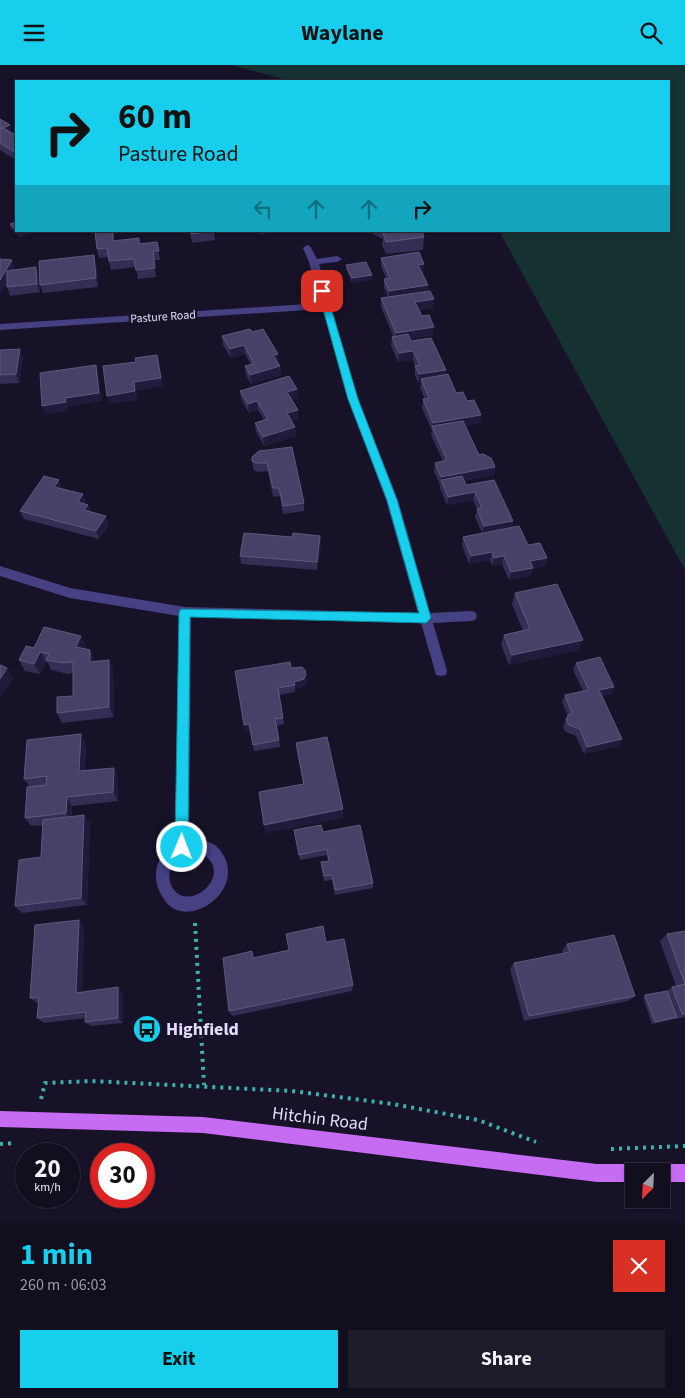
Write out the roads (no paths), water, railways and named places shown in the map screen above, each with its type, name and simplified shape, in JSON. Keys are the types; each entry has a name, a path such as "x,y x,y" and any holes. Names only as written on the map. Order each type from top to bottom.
{"main road":[{"name":"Hitchin Road","path":"0,1119 203,1125 597,1173 625,1173"},
{"path":"670,1173 685,1173"}],"street":[{"path":"307,248 314,262 353,399 392,500 441,671"},
{"path":"314,262 337,259"},
{"name":"Pasture Road","path":"0,327 326,306"},
{"path":"0,571 70,593 185,612 426,618 471,616"},
{"path":"182,847 185,612"},
{"path":"199,845 214,852 222,866 221,883 210,897 194,904 179,903 167,895 161,882 162,868 170,855 182,847 199,845"}],"place":[{"name":"Highfield","path":"147,1029"}]}
